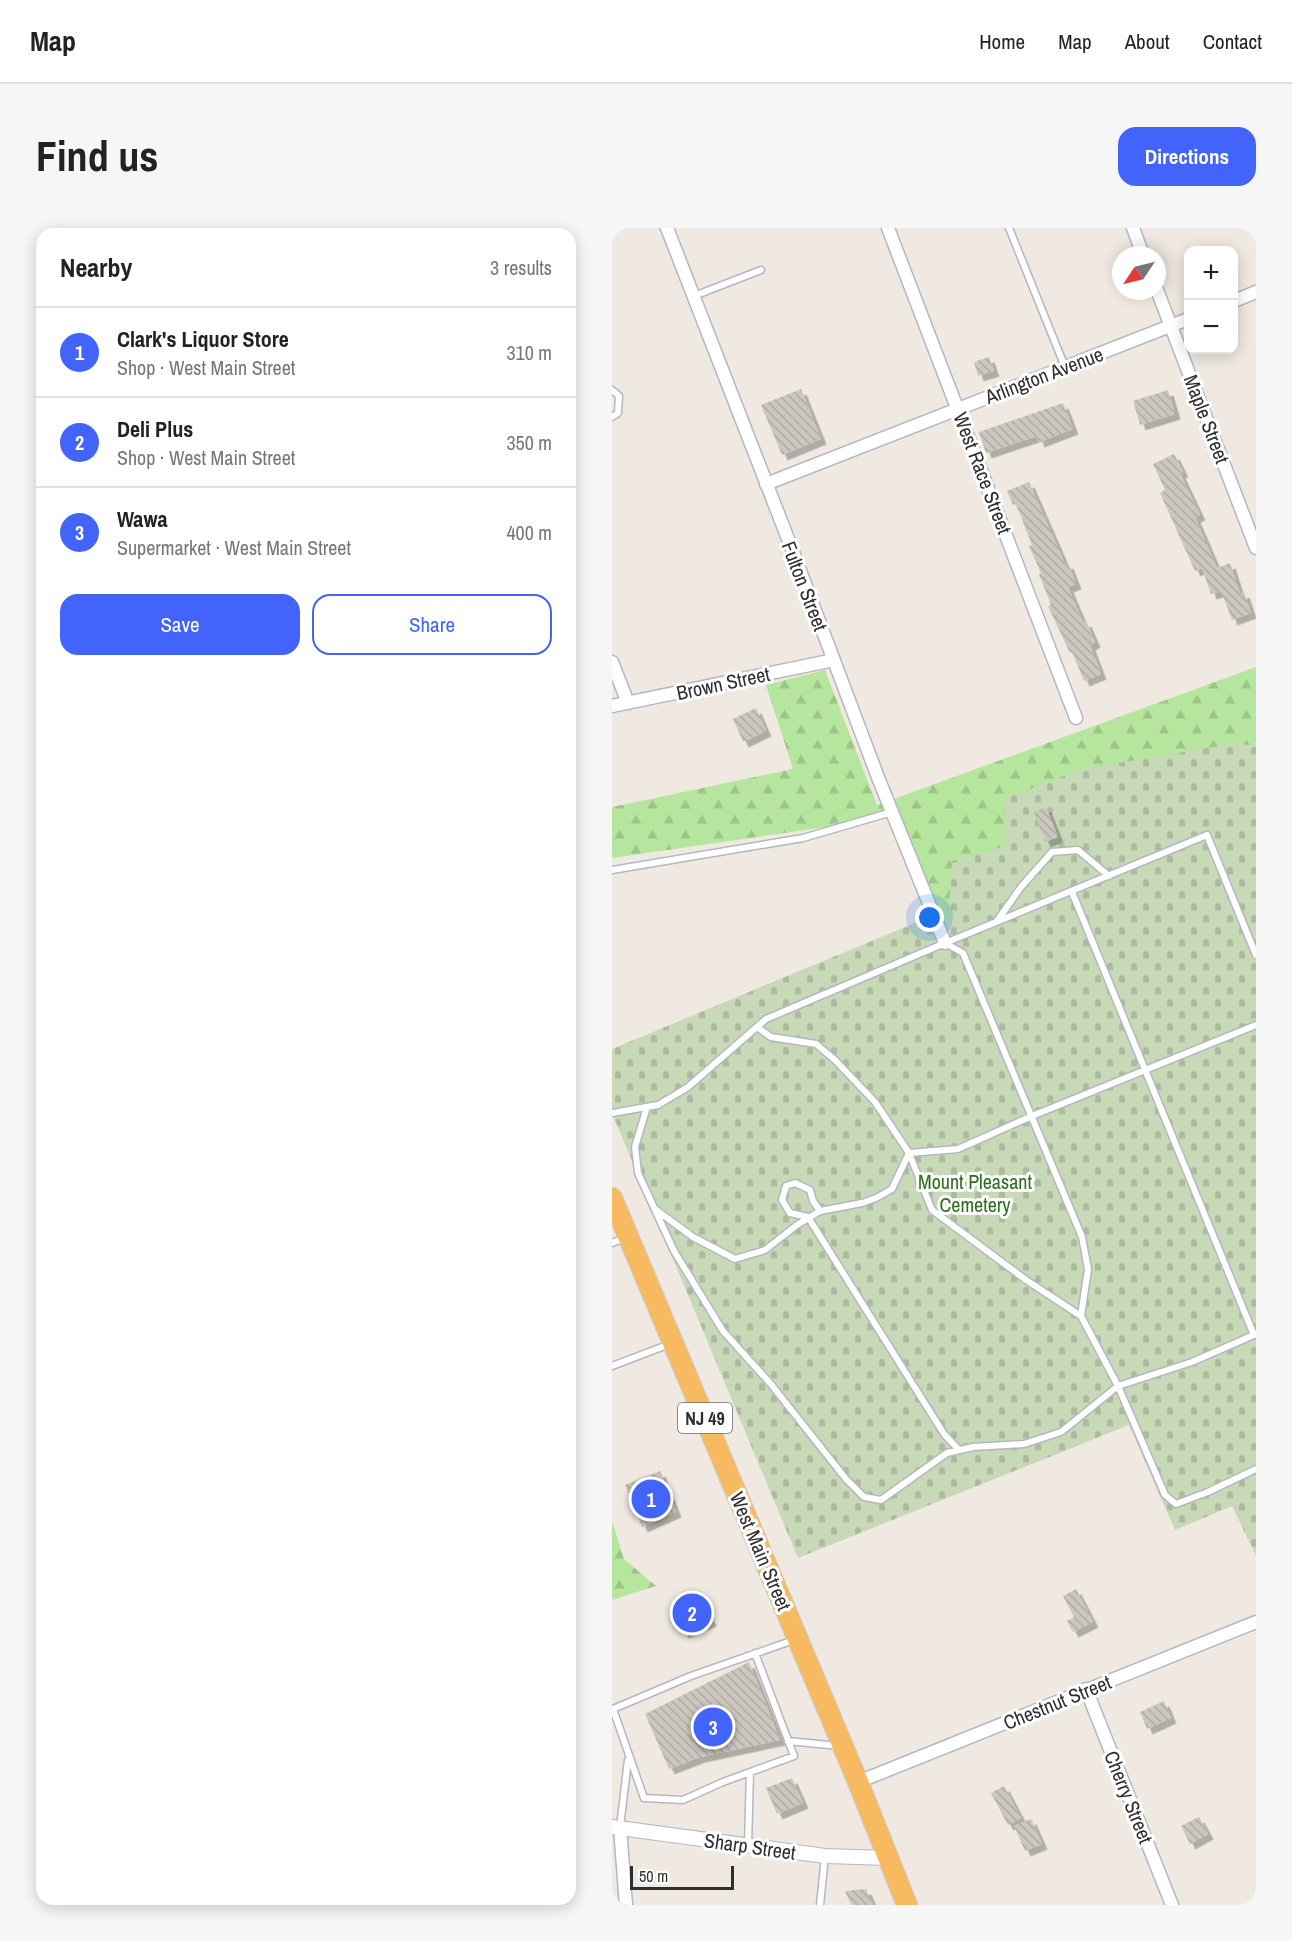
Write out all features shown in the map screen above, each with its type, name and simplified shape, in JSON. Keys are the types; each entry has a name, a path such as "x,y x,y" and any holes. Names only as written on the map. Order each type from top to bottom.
{"highway":[{"name":"West Main Street","path":"612,1198 620,1239 673,1343 858,1782 907,1905"}],"street":[{"name":"Fulton Street","path":"667,228 892,812 945,943"},
{"name":"West Race Street","path":"888,228 1076,718"},
{"path":"1133,228 1140,246"},
{"path":"1236,300 1256,292"},
{"name":"Maple Street","path":"1161,300 1256,548"},
{"name":"Arlington Avenue","path":"766,484 1184,321"},
{"name":"Brown Street","path":"612,706 834,660"},
{"path":"612,662 628,703"},
{"name":"Chestnut Street","path":"858,1782 1256,1622"},
{"name":"Cherry Street","path":"1086,1689 1172,1905"},
{"path":"616,1827 626,1905"},
{"name":"Sharp Street","path":"616,1827 825,1856 888,1858"}],"lane":[{"path":"1009,228 1065,367"},
{"path":"693,296 761,270"},
{"path":"612,390 619,396 618,413 612,417"},
{"path":"612,870 803,838 892,812"},
{"path":"612,1113 658,1105 688,1087 766,1018 1207,835 1256,955"},
{"path":"996,922 1021,887 1052,852 1078,850 1109,876"},
{"path":"647,1107 635,1147 638,1173 674,1251 723,1331 770,1383 846,1479 864,1497 881,1500 947,1453 973,1447 1024,1444 1061,1432 1118,1386 1192,1362 1255,1334 1072,892"},
{"path":"945,943 963,953 1082,1237 1088,1269 1081,1316"},
{"path":"909,1153 957,1149 1256,1025"},
{"path":"757,1027 771,1037 816,1044 829,1054 874,1102 909,1153 932,1210 1026,1280 1081,1316 1118,1386 1165,1495 1176,1504 1208,1492 1256,1469"},
{"path":"654,1208 693,1237 735,1258 765,1250 820,1210 862,1203 892,1189 909,1153"},
{"path":"820,1210 813,1202 810,1190 795,1183 786,1186 782,1200 790,1213 808,1218 944,1434 959,1450"},
{"path":"612,1366 673,1343"},
{"path":"755,1653 794,1756 683,1800 644,1798 613,1709 691,1676 755,1653 797,1639"},
{"path":"788,1741 843,1747"},
{"path":"616,1827 628,1757"},
{"path":"748,1845 750,1772"},
{"path":"820,1905 825,1856"}],"green space":[{"path":"1256,667 1256,747 1237,743 1006,846 948,921 934,915 901,816 612,858 612,807 793,769 766,685 825,670 877,805"},
{"name":"Mount Pleasant Cemetery","path":"1237,743 1256,747 1256,1556 1232,1506 1175,1530 1129,1425 798,1558 612,1113 612,1049 934,915 948,921 952,861 1006,846 1004,799 1082,769"},
{"path":"612,1521 624,1559 656,1586 612,1600"}],"building":[{"path":"989,357 994,371 978,376 974,362"},
{"path":"801,389 821,439 782,455 761,405"},
{"path":"1168,390 1175,414 1140,425 1133,401"},
{"path":"1063,403 1073,429 1039,442 1037,436 986,453 979,432"},
{"path":"1174,454 1183,472 1180,473 1200,515 1195,517 1217,568 1230,563 1240,594 1244,592 1251,613 1232,620 1221,591 1211,594 1202,568 1195,571 1160,493 1165,490 1153,464"},
{"path":"1029,482 1065,564 1068,563 1076,584 1068,587 1083,622 1086,621 1095,642 1090,645 1101,674 1084,681 1048,606 1051,605 1039,574 1041,573 1029,546 1032,545 1016,504 1013,505 1007,491"},
{"path":"756,708 766,731 743,742 733,719"},
{"path":"1046,807 1058,837 1045,842 1034,812"},
{"path":"660,1471 676,1512 642,1527 625,1485"},
{"path":"1076,1589 1093,1622 1073,1632 1067,1621 1074,1617 1063,1596"},
{"path":"700,1595 711,1621 683,1633 675,1604"},
{"path":"749,1662 780,1740 700,1757 669,1769 645,1714"},
{"path":"1164,1701 1171,1718 1147,1729 1140,1712"},
{"path":"792,1778 803,1803 777,1814 766,1788"},
{"path":"1004,1786 1021,1818 1008,1825 991,1793"},
{"path":"1199,1817 1208,1834 1190,1844 1181,1826"},
{"path":"1031,1819 1042,1844 1025,1851 1014,1826"},
{"path":"866,1889 873,1905 851,1905 845,1891"}],"place":[{"name":"Clark's Liquor Store","path":"651,1499"},
{"name":"Deli Plus","path":"692,1613"},
{"name":"Wawa","path":"713,1727"}]}
